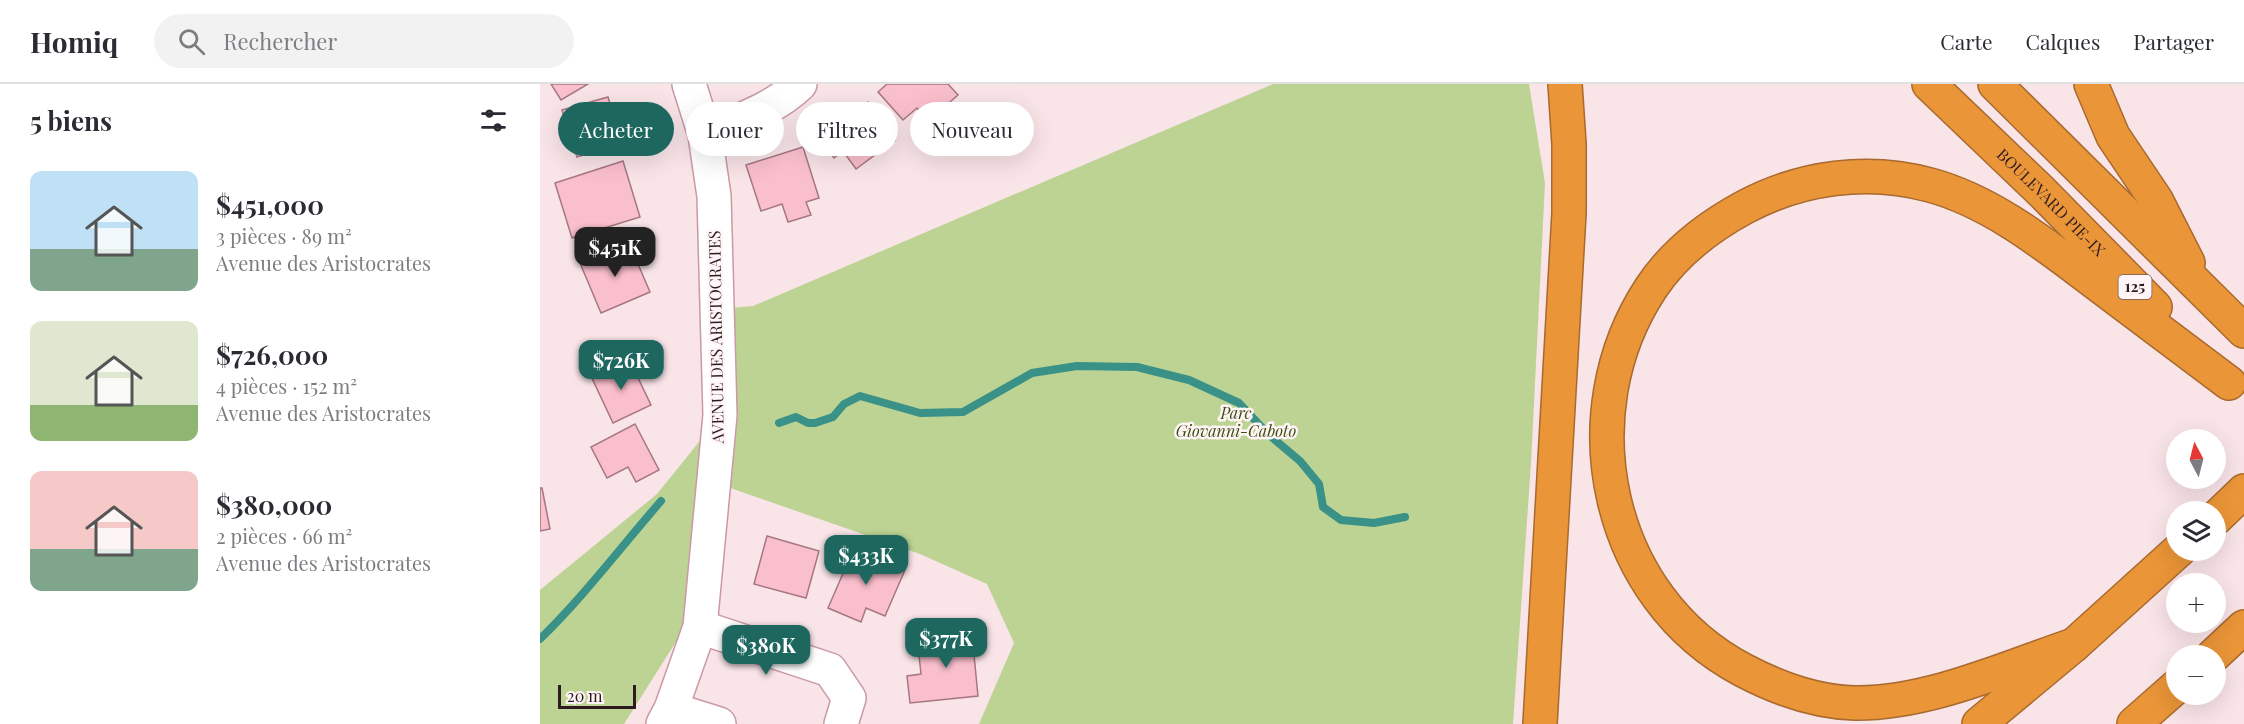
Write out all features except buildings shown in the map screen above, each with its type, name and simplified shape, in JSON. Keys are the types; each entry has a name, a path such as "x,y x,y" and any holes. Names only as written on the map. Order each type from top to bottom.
{"highway":[{"path":"1540,724 1569,213 1569,144 1564,84"},
{"name":"BOULEVARD PIE-IX","path":"1929,84 2042,192 2236,391"},
{"path":"1995,84 2244,331"},
{"path":"2091,84 2113,136 2156,200 2201,288"},
{"path":"2074,645 1931,693 1894,700 1853,703 1809,696 1769,682 1731,663 1699,640 1668,610 1644,576 1624,535 1609,472 1607,430 1611,388 1623,345 1653,285 1685,248 1717,224 1753,203 1790,188 1830,179 1893,178 1948,191 2012,223 2080,271 2236,391"},
{"path":"2226,508 2244,491"},
{"path":"1980,724 2074,645 2167,561"},
{"path":"2225,645 2244,627"},
{"path":"2134,724 2166,696"}],"street":[{"name":"AVENUE DES ARISTOCRATES","path":"689,84 695,102"},
{"path":"776,102 790,94 800,84"},
{"name":"AVENUE DES ARISTOCRATES","path":"708,156 714,196 720,416 700,627 667,716 718,724"},
{"path":"700,627 830,670 849,698 842,724"}],"green space":[{"name":"Parc Giovanni-Caboto","path":"1273,84 1529,84 1545,183 1531,463 1513,724 979,724 1014,643 987,584 920,554 716,483 703,599 624,724 540,724 540,590 657,494 720,416 718,309 753,306"}],"waterway":[{"path":"779,423 796,417 808,423 815,423 833,417 844,404 860,396 920,413 963,412 1032,373 1077,366 1137,367 1189,380 1239,403 1268,434 1300,461 1319,484 1323,507 1341,520 1374,523 1405,517"},
{"path":"540,639 587,589 661,501"}]}
